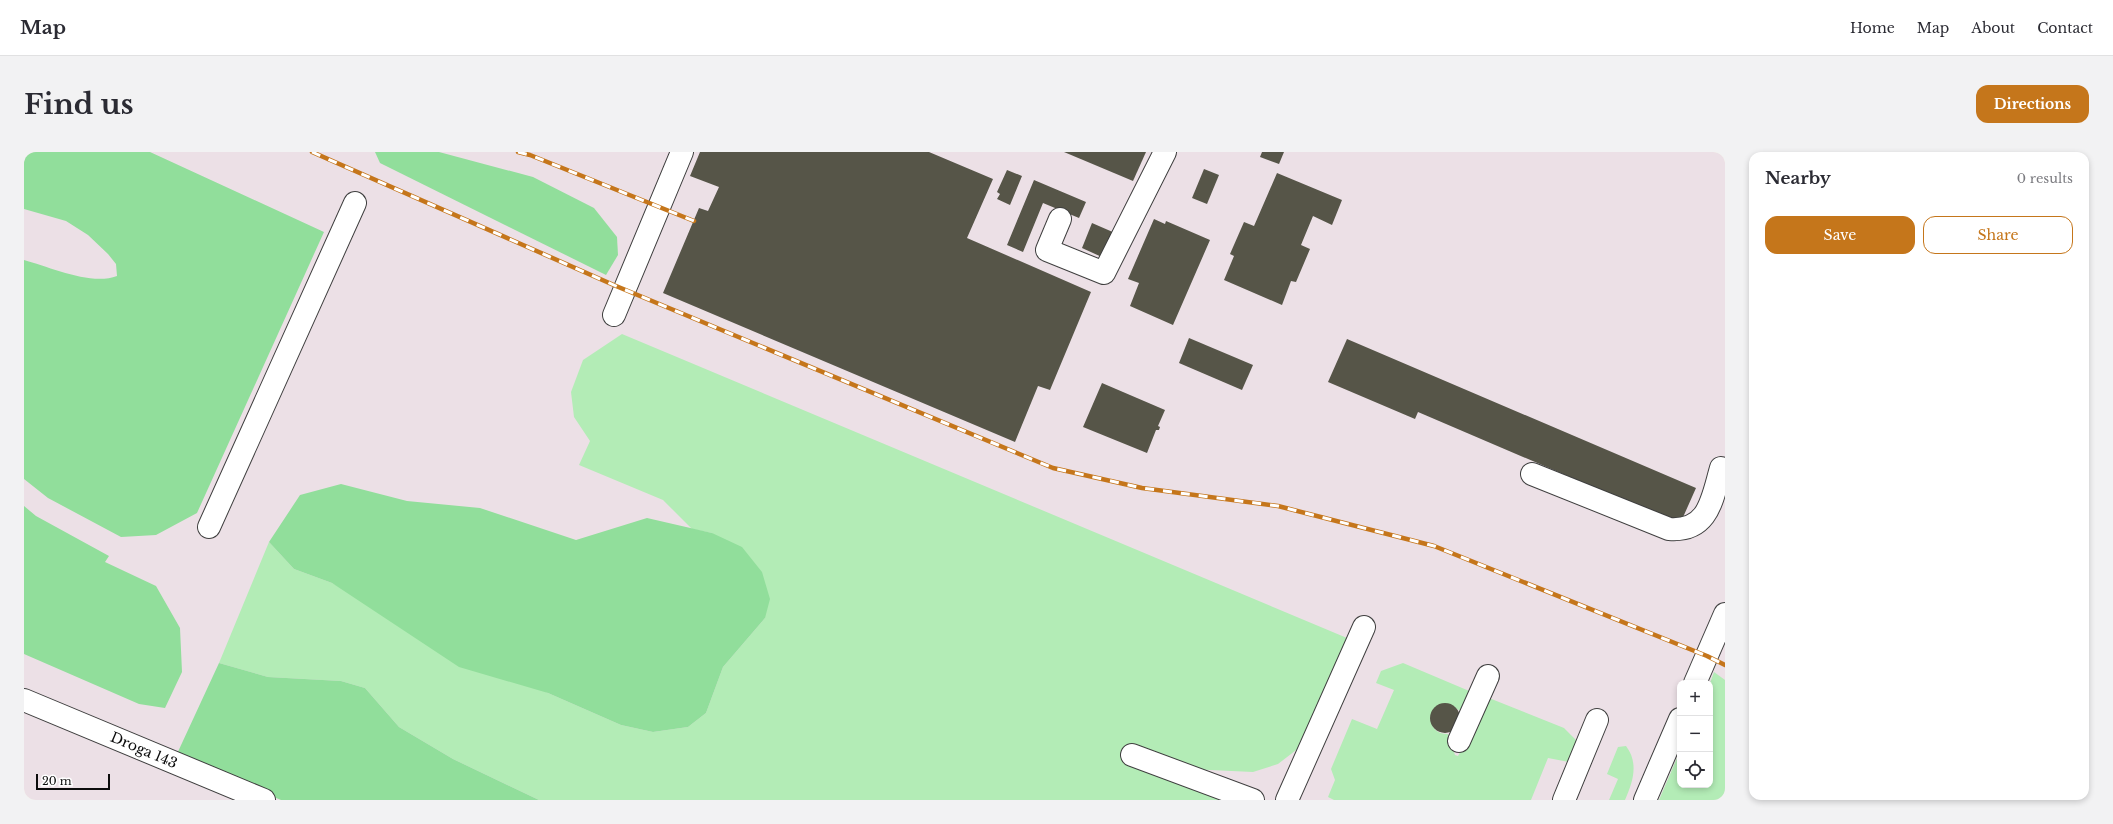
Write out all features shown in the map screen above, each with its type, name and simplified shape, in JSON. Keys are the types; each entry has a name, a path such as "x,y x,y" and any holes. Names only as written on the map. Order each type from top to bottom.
{"lane":[{"path":"614,315 682,152"},
{"path":"1060,219 1047,250 1104,273 1165,152"},
{"path":"209,527 355,203"},
{"path":"1532,474 1669,528 1683,530 1694,526 1703,517 1710,506 1721,468 1725,470"},
{"path":"1696,680 1723,626"},
{"path":"1287,800 1364,627"},
{"path":"1459,741 1488,676"},
{"name":"Droga 143","path":"24,700 264,800"},
{"path":"1564,800 1597,720"},
{"path":"1645,800 1677,725"},
{"path":"1132,755 1253,800"}],"shaded area":[{"path":"24,152 1725,152 1725,800 24,800"}],"green space":[{"path":"24,152 150,152 324,232 197,513 156,535 121,537 48,498 24,479 24,260 83,277 95,279 117,276 116,264 88,235 66,221 24,209"},
{"path":"375,152 439,152 533,177 594,208 617,237 618,255 606,275 380,163"},
{"path":"622,334 1347,638 1304,744 1278,764 1253,772 1189,769 1226,800 539,800 453,759 399,727 365,688 341,681 268,677 219,663 269,542 294,569 332,583 548,693 621,725 653,732 688,727 706,713 723,667 765,618 712,533 692,529 663,500 579,465 590,441 574,417 571,392 583,360"},
{"path":"341,484 407,501 480,508 576,540 647,518 712,533 742,547 762,572 770,599 765,618 723,667 706,713 688,727 653,732 621,725 548,693 459,667 332,583 294,569 269,542 300,495"},
{"path":"24,506 36,516 109,556 105,562 156,586 180,628 182,672 165,708 139,704 24,654"},
{"path":"219,663 268,677 341,681 365,688 399,727 453,759 539,800 281,800 176,756"},
{"path":"1403,663 1474,693 1466,713 1447,704 1443,704 1435,708 1431,715 1432,723 1435,729 1440,733 1448,734 1455,755 1458,756 1489,698 1564,728 1578,742 1574,763 1548,758 1531,800 1334,800 1328,797 1335,780 1331,769 1352,719 1377,729 1394,690 1376,683 1381,671"},
{"path":"1714,672 1725,680 1725,800 1659,800 1677,758 1677,788 1713,788 1713,680 1711,680"},
{"path":"1626,746 1630,752 1634,766 1630,786 1625,800 1609,800 1618,779 1607,774 1618,747"}],"building":[{"path":"700,152 929,152 993,179 967,238 1091,292 1050,390 1038,386 1015,442 663,293 699,208 708,211 719,187 690,176"},
{"path":"1064,152 1146,152 1133,181"},
{"path":"1262,152 1284,152 1279,164 1260,157"},
{"path":"1204,169 1219,175 1207,204 1192,198"},
{"path":"1007,170 1022,176 1010,205 997,199 1000,194 997,192"},
{"path":"1277,173 1342,200 1332,225 1313,216 1301,245 1310,249 1296,282 1291,281 1282,305 1224,280 1234,256 1230,254 1244,222 1254,226"},
{"path":"1034,180 1086,202 1079,218 1043,203 1023,252 1007,245"},
{"path":"1154,219 1165,224 1166,221 1210,240 1173,325 1130,306 1139,283 1128,279"},
{"path":"1092,223 1115,233 1104,258 1082,248"},
{"path":"1189,338 1253,365 1242,390 1179,363"},
{"path":"1347,339 1696,488 1680,524 1418,412 1415,419 1328,382"},
{"path":"1102,383 1165,410 1158,426 1160,427 1159,430 1156,430 1147,453 1083,427"},
{"path":"1445,703 1456,707 1460,718 1456,729 1445,733 1434,729 1430,718 1434,707"}],"railway":[{"path":"312,152 616,286 1053,468 1142,488 1278,506 1434,546 1707,656 1725,665"},
{"path":"518,152 530,155 694,221"}]}
